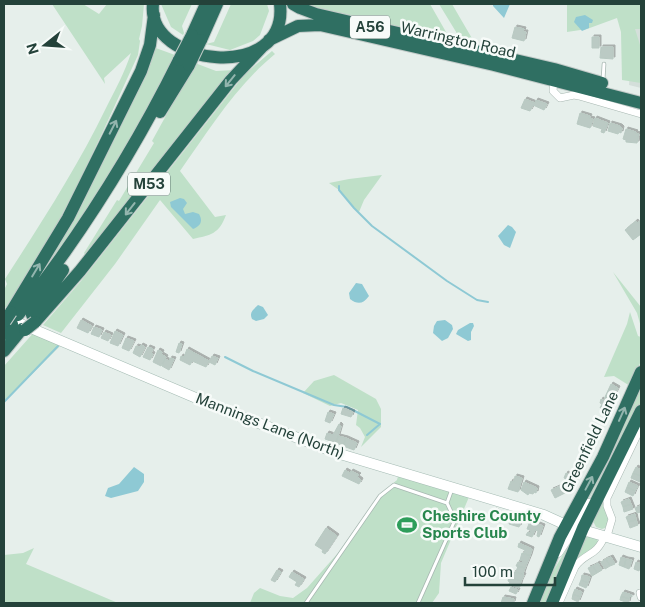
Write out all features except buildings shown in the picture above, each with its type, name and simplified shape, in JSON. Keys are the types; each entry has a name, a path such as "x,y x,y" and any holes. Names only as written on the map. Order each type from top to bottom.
{"highway":[{"name":"M53","path":"196,38 206,4"},
{"name":"M53","path":"15,324 101,212 196,38 217,4"},
{"path":"266,43 276,30 279,21 280,4"},
{"name":"Warrington Road","path":"293,4 316,14 493,60 554,80 641,102"},
{"name":"M53","path":"4,351 15,324 141,71 150,45 154,9"},
{"name":"Warrington Road","path":"154,9 161,30 173,42 202,55 225,58 244,55 298,26 320,24 452,50"},
{"name":"M53","path":"15,324 80,271 231,80 266,43"},
{"name":"Warrington Road","path":"493,60 554,69 641,95"},
{"name":"Greenfield Lane","path":"575,527 576,509 603,457 641,372"},
{"path":"534,603 544,575 613,467 641,411"},
{"path":"552,603 575,527"}],"street":[{"path":"554,80 554,91 560,98 574,95 580,96 641,114"},
{"name":"Mannings Lane (North)","path":"15,324 229,412 340,454 544,515 575,527 641,547"},
{"path":"559,603 578,562 597,551 606,536 612,519 606,498 641,427"},
{"name":"Mannings Lane (North)","path":"544,515 557,515 576,509"}],"lane":[{"path":"603,83 604,64"},
{"path":"306,603 380,496 394,485 447,502"},
{"path":"418,603 455,520 447,502 452,488"}],"shaded area":[{"path":"632,29 641,29 641,88 629,85"}],"green space":[{"path":"52,4 83,4 99,14 107,4 144,4 138,55 78,184 61,216 26,278 6,307 4,307 4,290 7,284 5,279 83,152 120,81 131,53 104,78 105,84"},
{"path":"161,4 192,4 182,26 183,35 171,27"},
{"path":"231,4 267,4 269,11 260,35 253,41 230,50 206,44 214,42"},
{"path":"304,4 430,4 450,39 308,6"},
{"path":"439,4 452,4 477,47 461,40"},
{"path":"567,4 641,4 641,29 635,29 641,48 641,83 622,80 621,32 617,18 587,29 567,32"},
{"path":"153,47 175,55 132,136 51,265 49,261 83,203 93,177"},
{"path":"272,51 275,54 235,94 180,171 215,217 226,215 217,230 210,235 193,239 160,200 115,264 61,333 43,325 81,281 245,74"},
{"path":"195,63 216,71 235,70 86,256 84,253 117,200 119,201 154,143 152,141"},
{"path":"382,175 364,200 359,212 339,190 329,183 349,179"},
{"path":"613,272 641,307 641,327 637,313"},
{"path":"630,312 638,336 641,337 641,361 630,386 614,376 604,377 627,324"},
{"path":"36,330 64,342 4,402 4,366"},
{"path":"334,375 376,399 381,409 381,427 361,447 365,437 356,425 358,410 341,403 330,406 303,393 314,381"},
{"path":"641,386 641,405 619,449 585,505 583,504"},
{"name":"Cheshire County Sports Club","path":"398,476 469,497 441,563 439,593 432,603 250,603 254,593 260,588 280,596 293,598 307,588 338,553 379,495 397,480"},
{"path":"604,500 610,521 602,529 596,527 593,521"},
{"path":"587,536 597,537 598,543 573,565 583,539"},
{"path":"572,540 548,603 539,603 547,581"},
{"path":"34,548 26,564 118,603 4,603 4,555 23,553"}],"water":[{"path":"493,4 510,4 504,18 493,6"},
{"path":"585,15 593,20 592,23 589,23 589,28 582,31 574,22 576,17"},
{"path":"180,198 184,199 187,203 183,209 185,214 193,212 199,214 201,223 196,228 193,229 171,207 170,202"},
{"path":"508,225 516,232 510,248 504,245 498,236"},
{"path":"356,283 362,284 369,296 360,303 350,299 349,293"},
{"path":"258,305 263,307 268,315 264,319 256,321 252,319 251,315"},
{"path":"445,320 452,325 453,329 448,338 442,341 433,333 434,326 437,321"},
{"path":"473,323 474,326 471,332 471,340 468,341 456,334 458,330"},
{"path":"134,467 144,474 144,482 138,491 111,498 105,496 108,488 119,484"}],"waterway":[{"path":"339,186 339,190 372,226 447,281 477,300 488,302"},
{"path":"4,402 58,346"},
{"path":"225,357 253,371 334,405 347,407 380,424 367,435"}],"place":[{"name":"Cheshire County Sports Club","path":"407,525"}]}
